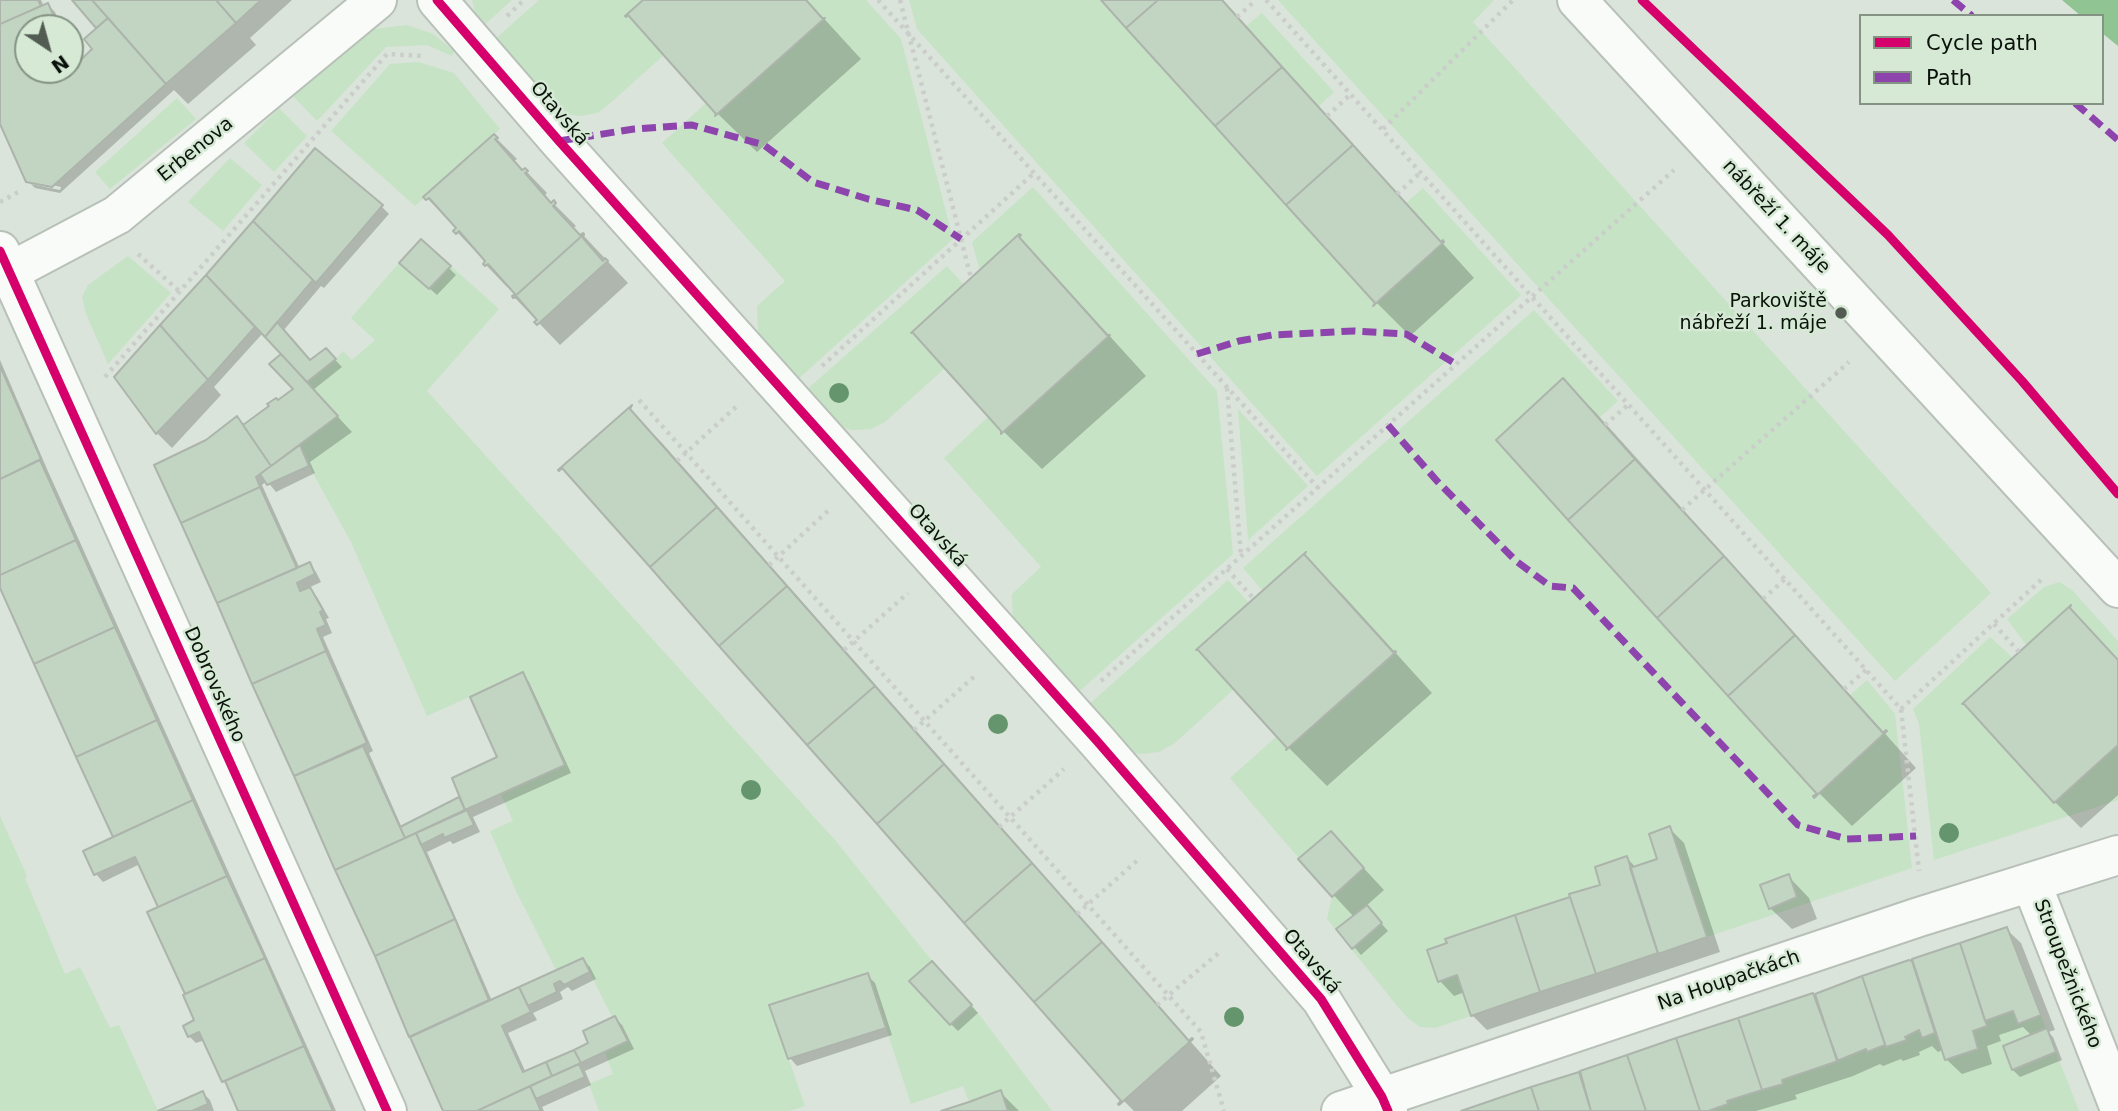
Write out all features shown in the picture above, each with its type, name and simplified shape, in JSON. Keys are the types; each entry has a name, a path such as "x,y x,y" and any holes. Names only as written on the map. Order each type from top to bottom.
{"street":[{"name":"Erbenova","path":"3,267 117,215 377,0"},
{"name":"Otavská","path":"437,0 559,141 1097,741 1255,922 1321,999 1385,1104"},
{"name":"nábřeží 1. máje","path":"1577,0 2118,588"},
{"name":"Dobrovského","path":"3,267 387,1111"},
{"name":"Na Houpačkách","path":"1341,1111 1385,1104 1919,917 2118,855"},
{"name":"Stroupežnického","path":"2031,882 2118,1104"}],"path":[{"path":"878,0 1318,488"},
{"path":"900,0 971,278"},
{"path":"1237,17 1256,0"},
{"path":"1266,0 1901,709 1920,875"},
{"path":"1383,129 1513,0"},
{"path":"105,377 387,54 430,57"},
{"path":"1327,116 1351,94"},
{"path":"1069,710 1707,141"},
{"path":"1397,194 1421,172"},
{"path":"677,461 779,386 961,239 1034,173"},
{"path":"0,202 22,191"},
{"path":"138,254 179,291"},
{"path":"1682,510 1882,332"},
{"path":"1227,387 1241,556"},
{"path":"639,400 1201,1032 1224,1111"},
{"path":"1605,425 1629,404"},
{"path":"769,565 863,480"},
{"path":"844,650 940,565"},
{"path":"1227,569 1253,598"},
{"path":"1762,599 1785,579"},
{"path":"1901,709 2042,579"},
{"path":"1994,624 2019,652"},
{"path":"914,730 1010,644"},
{"path":"1844,689 1866,670"},
{"path":"999,827 1097,741"},
{"path":"1077,914 1172,828"},
{"path":"1157,1005 1255,922"}],"shaded area":[{"path":"472,0 512,0 483,26 475,13"},
{"path":"539,0 645,0 664,55 597,113 581,116 564,114 552,106 494,40"},
{"path":"807,0 866,0 901,39 953,239 796,381 764,346 758,331 757,306 785,281 662,143 706,103 717,113 824,19"},
{"path":"909,0 1102,0 1442,243 1405,204 1423,188 1521,295 1317,476 917,29"},
{"path":"1278,0 1494,0 1473,22 1991,593 1895,681"},
{"path":"2062,0 2118,0 2118,46 2104,35 2104,14 2079,14"},
{"path":"1262,13 1334,92 1319,106 1246,26"},
{"path":"407,25 433,34 454,51 452,56 427,45 386,47 317,121 293,96 374,29"},
{"path":"418,62 454,73 500,129 415,206 331,131 390,64"},
{"path":"177,98 196,119 110,189 95,172"},
{"path":"279,108 307,136 274,172 244,143"},
{"path":"230,158 262,185 223,231 188,202"},
{"path":"1033,187 1217,391 1233,554 1073,697 1013,624 1012,594 1041,567 944,458 989,416 1108,335 1019,236 980,271 972,242"},
{"path":"128,256 171,293 108,364 86,314 82,297 88,285"},
{"path":"399,263 429,289 451,266 499,309 427,391 835,840 932,961 972,1005 1052,1111 1008,1111 1001,1091 969,1102 963,1086 911,1104 868,974 770,1005 805,1106 789,1111 599,1111 589,1084 613,1074 605,1052 628,1041 615,1016 612,1017 583,958 556,970 516,891 490,831 513,821 501,794 564,765 523,673 427,716 351,542 300,445 338,416 307,382 343,351 352,360 375,340 351,318"},
{"path":"947,266 964,285 912,331 945,368 885,422 871,429 852,430 840,427 804,392"},
{"path":"1534,310 1618,401 1599,418 1564,380 1497,441 1818,794 1884,734 1850,695 1867,680 1895,714 1912,868 1707,937 1669,827 1649,834 1657,859 1630,868 1627,856 1595,867 1600,885 1445,938 1447,943 1427,950 1438,981 1457,975 1471,1016 1435,1028 1420,1027 1398,1007 1327,919 1332,897 1230,778 1277,736 1289,748 1395,654 1305,554 1262,590 1243,568"},
{"path":"1238,409 1308,486 1248,540"},
{"path":"1228,580 1249,603 1198,650 1234,689 1175,743 1159,752 1140,754 1124,750 1084,709"},
{"path":"2059,582 2072,590 2118,641 2118,659 2071,607 2027,646 2007,619 2044,587"},
{"path":"1990,637 2013,658 2054,803 2118,746 2118,800 1934,860 1919,724 1913,709"},
{"path":"0,816 27,876 25,878 65,974 80,967 110,1028 119,1025 158,1111 0,1111"},
{"path":"2013,1011 2018,1024 2041,1015 2046,1028 2003,1046 2012,1070 2056,1052 2079,1111 1708,1111 1727,1104 1727,1101 1783,1084 1782,1080 1837,1062 1866,1049 1867,1052 1906,1041 1905,1037 1919,1030 1922,1037 1935,1033 1946,1060 1978,1049 1973,1031 1987,1026 1985,1021"}],"building":[{"path":"0,0 38,0 41,6 23,14 14,14 14,18 0,24"},
{"path":"72,0 92,0 108,18 96,28"},
{"path":"92,0 216,0 236,23 166,84"},
{"path":"216,0 261,0 236,23"},
{"path":"643,0 806,0 825,18 715,116 628,15 625,16"},
{"path":"1101,0 1158,0 1126,28"},
{"path":"1158,0 1222,0 1282,67 1215,126 1126,28"},
{"path":"48,3 53,14 23,14"},
{"path":"14,18 14,84 84,84 84,57 92,49 84,39 108,18 166,84 52,187 26,182 0,124 0,24"},
{"path":"1282,67 1353,145 1286,205 1215,126"},
{"path":"494,134 498,138 495,139 522,170 525,168 528,171 525,173 551,203 554,200 556,203 553,206 580,235 584,234 513,298 515,294 488,264 483,264 485,261 459,231 456,234 453,231 456,228 429,198 426,200 423,197"},
{"path":"1353,145 1441,242 1444,242 1373,306 1375,303 1286,205"},
{"path":"315,148 383,205 316,283 253,221"},
{"path":"253,221 313,280 265,337 206,275"},
{"path":"584,234 583,238 603,261 605,258 608,261 537,325 534,322 537,320 517,297 513,298"},
{"path":"1019,234 1107,335 1110,335 1001,434 911,333"},
{"path":"421,239 451,266 429,289 399,263"},
{"path":"206,275 255,327 208,380 160,325"},
{"path":"277,322 310,360 326,348 336,359 307,382 265,337"},
{"path":"160,325 208,380 156,434 114,377"},
{"path":"281,354 338,416 271,466 243,425 269,406 267,404 293,389 269,364"},
{"path":"0,366 41,459 0,479"},
{"path":"1563,378 1635,459 1568,520 1496,440"},
{"path":"632,405 630,409 717,507 650,567 562,468 558,470"},
{"path":"237,416 271,466 256,477 260,487 181,523 154,465 206,440"},
{"path":"300,445 309,466 267,485 260,474"},
{"path":"1635,459 1724,556 1657,618 1568,520"},
{"path":"40,460 76,540 0,575 0,479"},
{"path":"260,487 297,568 217,603 181,523"},
{"path":"717,507 787,586 719,646 650,567"},
{"path":"76,540 115,627 34,664 0,588 0,575"},
{"path":"1306,552 1304,554 1394,653 1396,652 1286,750 1196,650"},
{"path":"1724,556 1795,635 1728,696 1657,618"},
{"path":"310,562 315,574 297,583 300,591 310,587 323,610 320,612 326,625 317,629 326,651 252,684 217,603"},
{"path":"787,586 875,686 807,745 719,646"},
{"path":"2071,605 2070,608 2118,660 2118,745 2054,803 1962,704"},
{"path":"115,627 157,720 76,757 34,664"},
{"path":"1795,635 1883,733 1887,731 1814,798 1817,794 1728,696"},
{"path":"326,651 367,743 294,776 252,684"},
{"path":"523,672 565,765 465,810 452,778 497,757 470,697"},
{"path":"875,686 944,764 877,824 807,745"},
{"path":"157,720 193,800 113,837 76,757"},
{"path":"363,746 405,838 335,870 294,776"},
{"path":"944,764 1032,863 964,923 877,824"},
{"path":"459,797 465,810 405,838 400,827"},
{"path":"193,800 227,876 158,907 135,857 94,875 83,851"},
{"path":"467,810 474,825 444,838 443,834 421,845 416,833"},
{"path":"1670,826 1707,937 1658,954 1630,868 1657,859 1649,834"},
{"path":"1331,831 1364,868 1332,897 1298,859"},
{"path":"416,833 455,919 375,956 335,870"},
{"path":"1627,856 1658,953 1596,974 1569,894 1600,885 1595,867"},
{"path":"1032,863 1102,942 1034,1002 964,923"},
{"path":"1789,874 1797,897 1769,909 1760,885"},
{"path":"227,876 265,958 185,994 147,912"},
{"path":"1570,897 1596,974 1540,992 1515,915"},
{"path":"1367,905 1382,923 1352,949 1336,929"},
{"path":"1515,915 1540,992 1471,1016 1457,975 1438,982 1427,950 1447,943 1445,939"},
{"path":"455,919 489,1000 409,1037 375,956"},
{"path":"2007,927 2041,1015 2018,1024 2013,1011 1985,1021 1960,943"},
{"path":"1102,942 1189,1041 1193,1039 1119,1105 1121,1101 1034,1002"},
{"path":"1960,943 1987,1026 1973,1031 1978,1049 1945,1060 1912,959"},
{"path":"265,958 304,1046 222,1082 199,1032 188,1037 183,1026 194,1020 183,995"},
{"path":"583,958 590,972 564,985 560,981 554,984 557,992 528,1006 519,987"},
{"path":"932,961 972,1005 950,1025 909,981"},
{"path":"1912,961 1935,1033 1922,1038 1919,1030 1905,1037 1907,1040 1886,1047 1862,976"},
{"path":"868,973 886,1028 788,1059 769,1005"},
{"path":"1862,976 1885,1045 1867,1052 1866,1049 1837,1061 1815,994"},
{"path":"519,987 531,1012 502,1026 523,1072 546,1062 552,1076 477,1111 443,1111 410,1037"},
{"path":"1813,993 1838,1061 1782,1080 1783,1084 1762,1090 1738,1018"},
{"path":"615,1016 628,1041 581,1063 574,1050 588,1043 583,1031"},
{"path":"1738,1018 1762,1090 1727,1101 1728,1104 1708,1111 1700,1111 1676,1038"},
{"path":"2047,1028 2056,1052 2012,1070 2003,1046"},
{"path":"1676,1038 1700,1111 1646,1111 1627,1055"},
{"path":"304,1046 333,1111 238,1111 225,1081"},
{"path":"574,1050 581,1063 552,1076 546,1062"},
{"path":"1627,1055 1646,1111 1591,1111 1580,1071"},
{"path":"579,1064 585,1077 536,1099 530,1086"},
{"path":"1579,1072 1591,1111 1539,1111 1531,1087"},
{"path":"530,1086 541,1111 477,1111"},
{"path":"1531,1087 1539,1111 1461,1111"},
{"path":"1001,1090 1008,1111 941,1111 969,1102"},
{"path":"203,1091 208,1104 192,1111 158,1111"}],"marked path":[{"path":"1953,0 1970,14"},
{"path":"2077,105 2118,140"},
{"path":"559,141 634,129 692,125 764,145 813,182 868,199 917,210 961,239"},
{"path":"1197,354 1239,341 1272,335 1354,331 1406,334 1456,364"},
{"path":"1388,425 1437,481 1516,561 1550,586 1573,588 1798,825 1847,839 1916,836"}],"cycle path":[{"path":"437,0 559,141 1097,741 1321,999 1388,1111"},
{"path":"1642,0 1888,235 2022,381 2118,494"},
{"path":"0,251 387,1111"}],"place":[{"name":"Parkoviště nábřeží 1. máje","path":"1841,313"}]}
